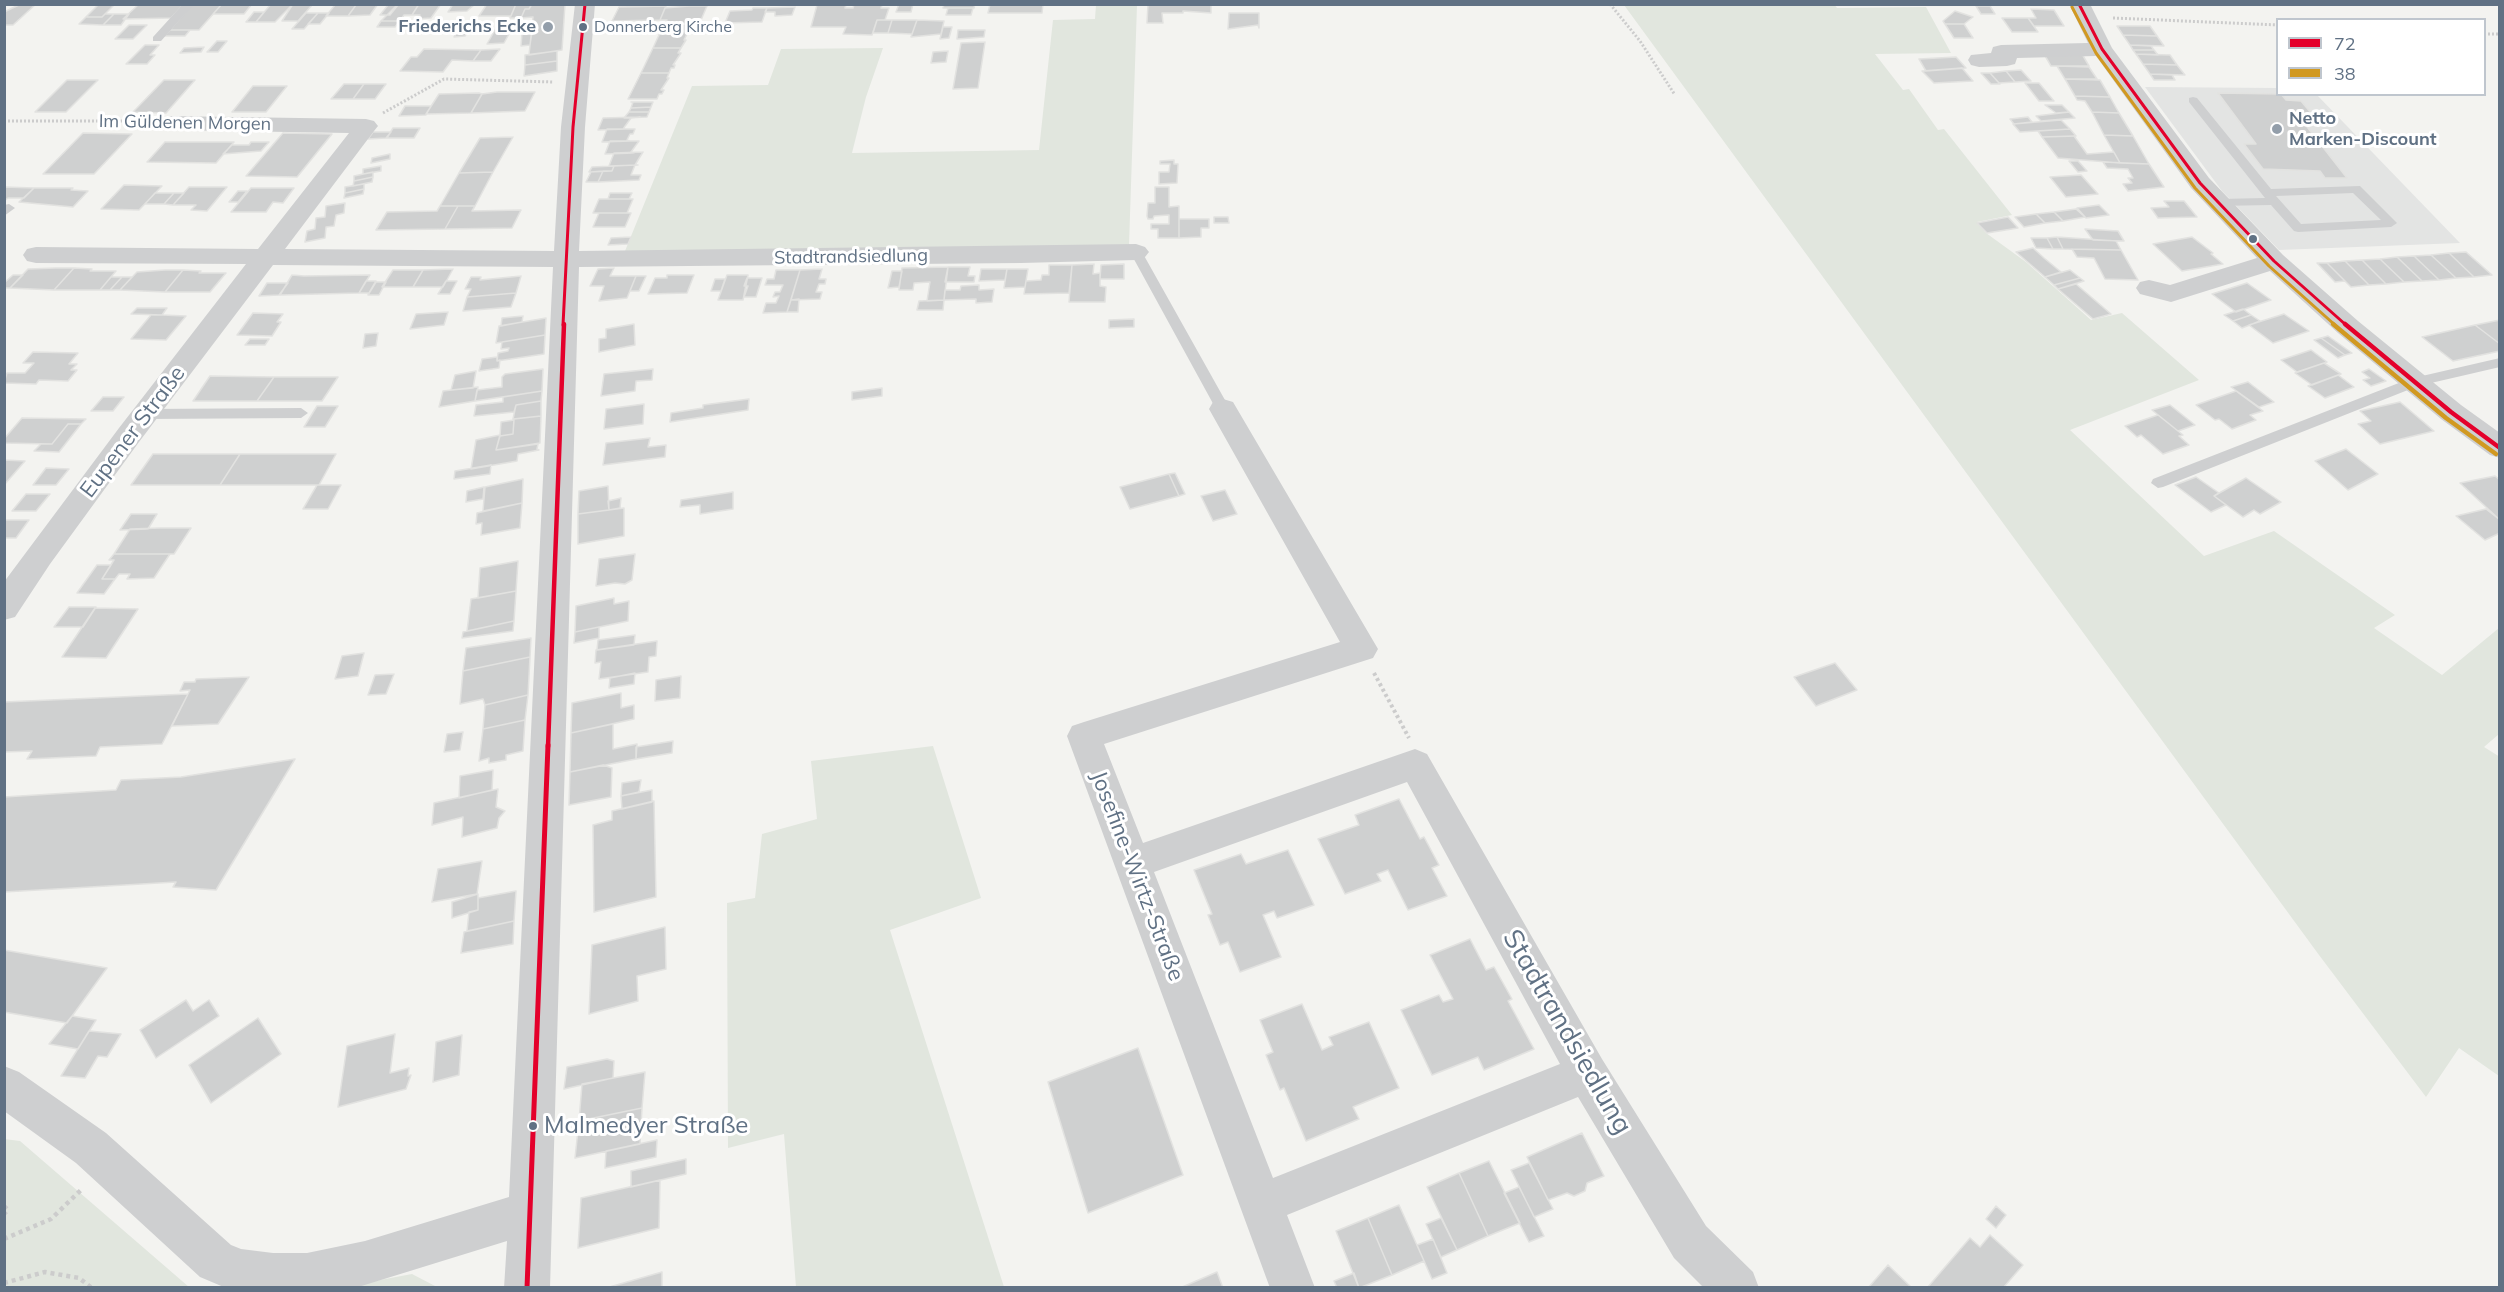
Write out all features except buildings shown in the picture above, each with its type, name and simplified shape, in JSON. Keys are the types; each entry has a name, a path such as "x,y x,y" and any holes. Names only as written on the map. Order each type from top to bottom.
{"street":[{"path":"526,1287 566,259 573,127 585,4"},
{"path":"2082,11 2102,49 2173,148 2274,261 2348,327 2499,448"},
{"path":"1979,60 2007,59 2001,52 2102,49"},
{"name":"Im Güldenen Morgen","path":"167,123 366,126"},
{"name":"Eupener Straße","path":"4,608 39,556 366,126"},
{"name":"Stadtrandsiedlung","path":"566,259 1136,252"},
{"path":"36,255 566,259"},
{"path":"2149,288 2171,294 2274,261"},
{"path":"1223,409 1361,649"},
{"name":"Josefine-Wirtz-Straße","path":"1293,1287 1084,736 1361,649"},
{"path":"1132,863 1415,764"},
{"name":"Stadtrandsiedlung","path":"1415,764 1587,1073 1690,1242 1737,1287"},
{"path":"1262,1204 1587,1073"},
{"path":"4,1086 108,1163 216,1261 241,1271 273,1275 307,1275 365,1263 530,1212"}],"lane":[{"path":"157,39 189,4"},
{"path":"2193,100 2270,197 2298,228 2391,223 2356,189 2270,197 2220,203"},
{"path":"1136,252 1223,409"},
{"path":"2158,483 2415,382 2499,362"},
{"path":"146,414 301,412"}],"path":[{"path":"1610,4 1640,41 1675,95"},
{"path":"2082,11 2276,25"},
{"path":"366,126 375,117 444,79 578,83"},
{"name":"Im Güldenen Morgen","path":"4,121 167,123"},
{"path":"1361,649 1414,748 1415,764"},
{"path":"4,1239 51,1218 108,1163"},
{"path":"4,1206 8,1210 4,1214"},
{"path":"4,1283 45,1272 79,1278 92,1287"}],"shaded area":[{"path":"1834,4 1837,8 1926,7 1951,53 1875,54 1903,90 1909,89 1938,130 1944,129 2012,215 1977,222 1986,233 2026,262 2091,320 2122,313 2199,380 2070,430 2204,556 2274,531 2395,615 2374,628 2442,675 2499,628 2499,734 2484,747 2500,757 2499,1076 2459,1048 2426,1097 2319,955 1624,5"},
{"path":"1096,5 1137,5 1129,245 623,256 692,86 768,85 781,49 883,48 866,97 852,153 1039,150 1053,20 1095,19"},
{"path":"2145,87 2276,88 2276,96 2318,96 2460,243 2279,250 2222,191"},
{"path":"933,746 981,898 890,930 1004,1287 796,1287 784,1134 728,1148 727,903 755,898 762,834 817,819 811,761"},
{"path":"4,1139 20,1141 189,1287 5,1287"},
{"path":"412,1274 437,1287 337,1288"}],"transit line":[{"name":"72","path":"527,1288 566,259 573,127 585,4"},
{"name":"72","path":"2079,4 2102,49 2200,183 2274,261 2348,327 2451,412 2500,448"},
{"name":"38","path":"2072,7 2096,53 2195,188 2269,266 2343,333 2446,418 2496,454"}],"place":[{"name":"Friederichs Ecke","path":"548,27"},
{"name":"Donnerberg Kirche","path":"583,27"},
{"name":"Netto Marken-Discount","path":"2277,129"},
{"name":"Malmedyer Straße","path":"533,1126"}]}
